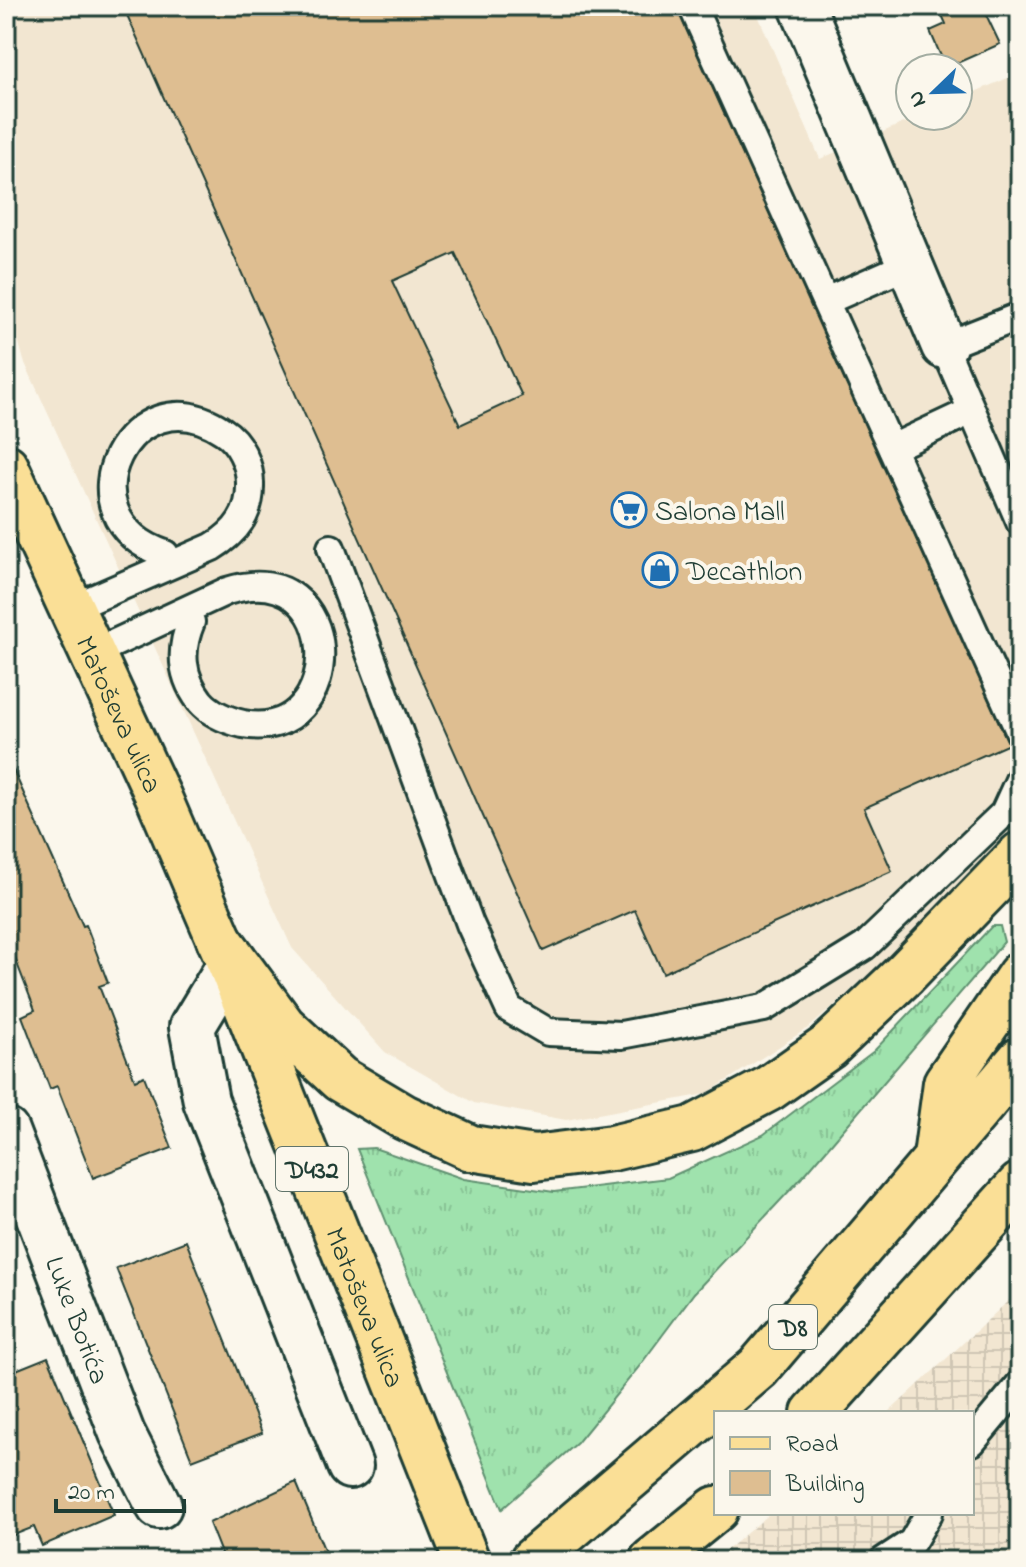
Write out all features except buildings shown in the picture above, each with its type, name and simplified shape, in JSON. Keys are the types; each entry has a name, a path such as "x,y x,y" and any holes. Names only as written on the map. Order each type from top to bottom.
{"main road":[{"name":"Matoševa ulica","path":"6,467 93,653 224,951 467,1561"},
{"path":"224,951 283,1026 340,1079 404,1117 471,1148 534,1158 612,1148 692,1129 768,1089 828,1047 905,974 1020,855"},
{"path":"936,1157 946,1083 1020,975"},
{"name":"D8","path":"532,1561 758,1368 1020,1060"},
{"name":"D8","path":"816,1411 1020,1185"},
{"path":"652,1561 714,1511"}],"street":[{"path":"802,6 944,346"},
{"path":"224,951 192,1027 206,1101 350,1466"},
{"name":"Luke Botića","path":"6,1131 122,1433 159,1506"}],"lane":[{"path":"692,6 1020,733"},
{"path":"826,301 910,264"},
{"path":"1020,316 944,346 1020,522"},
{"path":"892,448 971,411"},
{"path":"72,608 212,547 231,535 244,517 250,496 250,474 242,453 229,435 211,422 190,416 168,416 145,425 126,441 114,462 110,487 114,511 126,532 145,547 165,554"},
{"path":"331,548 470,924 509,1009 548,1032 621,1035 764,1008 865,946 1004,813 1020,778"},
{"path":"93,653 227,591 248,584 270,587 291,595 307,610 318,630 322,651 321,673 312,693 297,710 275,722 228,721 206,708 191,689 182,666 183,641 191,622"},
{"path":"974,1440 1020,1384"},
{"path":"883,1561 912,1542 928,1515"}],"shaded area":[{"path":"6,6 754,6 820,159 894,127 894,132 974,132 974,92 1020,73 1020,824 911,937 811,1026 706,1094 566,1120 474,1103 385,1052 292,948 24,361 6,296"},
{"path":"1020,1290 1020,1561 713,1561 769,1515 974,1515 974,1411 890,1411"}],"green space":[{"path":"992,926 1000,926 1004,942 807,1172 694,1293 577,1443 502,1509 357,1149 374,1148 464,1179 554,1192 668,1178 763,1135 874,1051"}],"place":[{"name":"Salona Mall","path":"629,510"},
{"name":"Decathlon","path":"660,570"}]}
